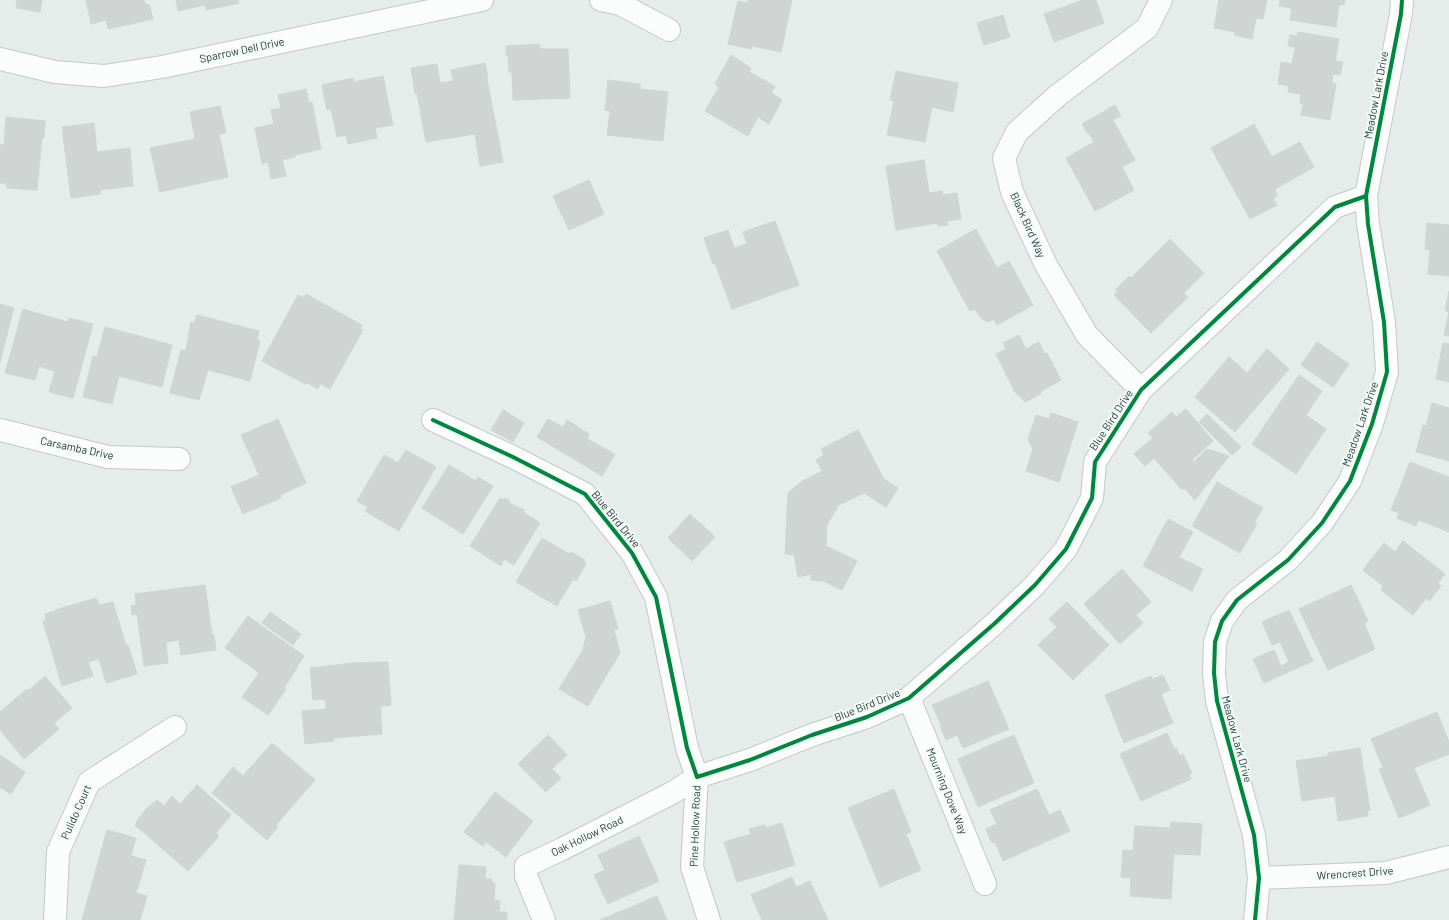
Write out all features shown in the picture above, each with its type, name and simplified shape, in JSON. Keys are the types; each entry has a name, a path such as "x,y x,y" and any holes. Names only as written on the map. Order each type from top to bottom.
{"street":[{"name":"Sparrow Dell Drive","path":"0,59 55,72 104,76 162,67 482,0"},
{"path":"601,0 620,4 669,30"},
{"name":"Black Bird Way","path":"1141,390 1087,335 1083,329 1046,265 1012,192 1004,158 1017,132 1056,96 1147,28 1161,0"},
{"name":"Meadow Lark Drive","path":"1255,920 1259,878 1254,835 1217,701 1214,673 1216,642 1222,621 1237,600 1288,560 1322,523 1350,481 1372,424 1387,372 1384,322 1368,224 1366,196 1401,14 1402,0"},
{"name":"Blue Bird Drive","path":"432,420 585,494 632,553 656,597 687,748 697,777 750,760 812,735 867,717 909,698 994,624 1035,585 1066,549 1092,498 1095,462 1141,390 1335,207 1366,196"},
{"name":"Carsamba Drive","path":"0,430 108,457 179,459"},
{"name":"Mourning Dove Way","path":"909,698 985,884"},
{"name":"Pulido Court","path":"55,920 58,852 89,782 175,727"},
{"name":"Oak Hollow Road","path":"544,920 526,876 526,866 672,793 697,777"},
{"name":"Pine Hollow Road","path":"697,777 692,867 709,920"},
{"name":"Wrencrest Drive","path":"1259,878 1386,873 1449,857"}],"building":[{"path":"17,0 42,0 40,12 16,8"},
{"path":"86,0 144,0 146,5 149,4 153,19 108,29 106,20 91,24"},
{"path":"176,0 238,0 239,3 206,10 205,5 178,11"},
{"path":"748,0 792,0 781,52 752,46 751,49 728,44 738,1 747,3"},
{"path":"1083,0 1096,0 1104,23 1054,42 1044,14"},
{"path":"1219,0 1267,0 1263,19 1256,18 1252,39 1234,35 1235,32 1214,28"},
{"path":"1280,0 1345,0 1344,5 1339,5 1336,27 1290,20 1292,8 1279,6"},
{"path":"1003,15 1010,37 984,45 977,23"},
{"path":"1298,32 1339,39 1335,61 1343,62 1340,75 1333,74 1332,83 1336,84 1330,120 1301,115 1303,104 1300,103 1301,94 1288,92 1289,86 1278,84 1281,62 1292,64 1295,47 1288,46 1290,35 1297,36"},
{"path":"539,44 540,49 568,49 570,98 513,100 512,72 509,72 506,46"},
{"path":"731,55 751,68 749,72 775,86 771,93 782,100 769,124 758,117 748,136 705,111 719,87 715,84"},
{"path":"485,63 503,162 480,166 475,134 426,142 417,93 415,94 411,68 437,64 440,83 453,81 451,70"},
{"path":"896,71 958,83 953,112 932,107 925,142 887,135 894,101 890,100"},
{"path":"383,76 393,125 375,128 377,138 348,144 346,135 337,137 331,109 327,110 322,85 353,78 354,82"},
{"path":"608,80 640,84 640,89 668,92 663,141 607,135 610,111 605,110"},
{"path":"306,89 309,103 312,102 321,149 295,155 295,157 282,160 286,176 271,179 268,162 262,164 255,128 274,124 271,110 281,108 278,95"},
{"path":"1115,105 1121,116 1113,120 1135,160 1122,167 1134,190 1095,211 1066,158 1094,142 1082,124"},
{"path":"220,106 226,133 219,134 228,177 160,192 150,148 195,139 190,112"},
{"path":"6,117 45,121 37,190 7,188 7,184 0,183 0,145 4,145"},
{"path":"94,123 97,152 130,148 133,186 100,190 100,194 71,198 62,127"},
{"path":"1254,124 1272,157 1300,142 1314,167 1275,189 1277,195 1273,199 1277,205 1250,219 1211,148"},
{"path":"924,160 929,193 942,191 943,195 957,193 961,219 947,221 948,225 938,226 938,223 896,230 886,166"},
{"path":"589,180 604,214 569,230 553,196"},
{"path":"775,221 799,285 732,309 704,238 728,230 734,248 747,244 743,232"},
{"path":"1427,223 1449,225 1449,276 1428,274 1430,250 1425,249"},
{"path":"976,229 997,268 1009,261 1033,305 997,325 994,319 989,322 982,319 975,309 970,311 937,251"},
{"path":"1170,239 1204,273 1184,293 1188,297 1151,333 1114,295 1117,292 1115,290 1129,276 1131,278"},
{"path":"1449,291 1449,312 1445,311"},
{"path":"306,294 362,325 360,329 363,330 330,389 320,384 318,389 262,361 298,295 304,298"},
{"path":"0,304 14,308 0,362"},
{"path":"23,309 68,322 69,318 93,324 73,398 49,392 55,371 39,366 35,380 5,373"},
{"path":"1449,312 1449,336 1444,335"},
{"path":"197,315 259,331 257,340 260,341 250,381 208,370 199,400 170,393 181,350 186,351 191,322 194,323"},
{"path":"105,327 172,345 162,387 119,376 112,404 83,397 93,356 97,357"},
{"path":"1019,335 1026,349 1039,342 1045,354 1047,353 1061,380 1040,392 1041,394 1025,402 1015,392 996,354 1006,349 1003,343"},
{"path":"1317,342 1349,364 1333,387 1301,365"},
{"path":"1443,343 1449,344 1449,382 1436,379"},
{"path":"1267,349 1289,369 1235,432 1195,397 1229,357 1247,373"},
{"path":"1299,375 1322,391 1306,415 1326,429 1296,474 1252,444"},
{"path":"1432,403 1449,408 1449,461 1416,452 1423,425 1426,426"},
{"path":"1186,409 1213,441 1192,460 1194,462 1207,449 1229,456 1195,500 1184,488 1182,490 1154,458 1145,466 1134,454 1153,438 1148,433 1172,412 1176,417"},
{"path":"503,410 524,423 513,442 491,430"},
{"path":"1051,413 1078,422 1059,482 1026,471 1033,449 1028,440 1036,415 1049,419"},
{"path":"1207,414 1241,447 1232,455 1199,422"},
{"path":"278,419 306,483 280,495 281,498 243,514 231,487 259,475 241,435"},
{"path":"548,419 563,427 567,420 589,434 587,439 615,454 602,476 537,437"},
{"path":"858,430 884,479 898,488 886,507 864,493 835,507 837,508 827,525 826,546 857,561 842,590 823,581 811,580 811,574 798,577 794,555 785,554 788,493 801,482 822,471 816,460 824,455 821,449"},
{"path":"406,450 436,467 399,531 365,511 368,507 357,501 384,455 398,463"},
{"path":"1410,462 1449,477 1449,532 1418,520 1416,526 1397,518 1399,513 1391,510"},
{"path":"449,465 476,481 478,477 493,486 463,534 422,508"},
{"path":"1217,482 1263,508 1254,523 1257,524 1240,553 1192,526"},
{"path":"500,498 504,500 505,498 510,501 509,503 524,510 523,512 540,523 514,565 504,559 501,566 470,546"},
{"path":"690,514 715,537 692,561 668,538"},
{"path":"1168,519 1193,532 1179,557 1203,569 1192,591 1143,566"},
{"path":"542,538 569,554 571,552 585,560 584,563 586,564 576,581 573,579 557,606 516,582"},
{"path":"1403,541 1445,574 1438,583 1441,586 1429,601 1426,598 1413,615 1381,590 1383,586 1363,570 1384,543 1395,552"},
{"path":"1122,569 1151,602 1136,615 1143,623 1120,644 1084,604"},
{"path":"205,585 212,635 214,635 216,650 181,655 179,640 166,642 168,663 144,666 137,614 132,615 131,606 136,605 135,594"},
{"path":"1351,585 1368,621 1364,623 1375,649 1328,670 1299,609"},
{"path":"96,598 99,605 113,602 126,646 128,645 137,674 106,683 99,659 88,662 93,676 62,686 43,621 46,621 45,614"},
{"path":"610,601 618,629 614,630 620,653 588,706 559,689 583,650 586,637 578,610"},
{"path":"1067,602 1109,645 1073,680 1038,645 1057,627 1049,619"},
{"path":"1289,610 1313,661 1264,683 1253,659 1274,650 1281,666 1289,662 1280,642 1272,645 1262,622"},
{"path":"270,612 301,634 293,645 262,623"},
{"path":"248,616 304,656 284,688 286,689 268,715 242,697 259,673 225,648"},
{"path":"388,662 391,705 380,706 382,734 334,738 334,741 305,744 302,711 326,709 325,699 313,700 310,668 353,663"},
{"path":"1163,675 1170,690 1161,694 1173,723 1124,743 1105,695 1151,676 1152,679"},
{"path":"45,676 72,708 54,723 59,729 24,759 0,730 0,712"},
{"path":"988,681 1009,729 963,748 957,735 946,740 932,705"},
{"path":"1437,712 1449,742 1449,754 1414,768 1430,805 1399,818 1379,769 1383,768 1371,739"},
{"path":"1167,733 1174,749 1176,748 1180,756 1183,754 1192,773 1189,774 1191,779 1141,801 1120,754"},
{"path":"548,735 567,755 552,769 561,778 546,792 518,764"},
{"path":"1014,735 1034,783 978,807 958,759"},
{"path":"272,743 315,780 276,825 278,827 267,840 212,793 233,767 243,776"},
{"path":"1360,748 1370,810 1367,811 1368,816 1338,821 1335,796 1302,801 1296,761 1328,756 1328,753"},
{"path":"0,755 25,772 11,794 1,788 0,789"},
{"path":"197,785 231,815 216,833 219,836 188,871 135,825 145,810 157,800 164,806 172,796 180,804"},
{"path":"894,789 911,832 906,834 921,870 880,887 848,808"},
{"path":"1037,789 1049,815 1060,810 1070,831 1003,861 995,842 992,843 986,829 997,824 990,810"},
{"path":"495,792 533,821 506,857 486,842 483,846 464,832"},
{"path":"1171,822 1202,824 1200,855 1174,854 1171,899 1130,896 1131,878 1121,877 1123,850 1133,851 1135,826 1170,828"},
{"path":"782,823 795,865 737,882 724,842 751,834 749,829 765,825 766,828"},
{"path":"107,830 136,838 131,856 146,860 136,893 147,896 140,920 82,920"},
{"path":"639,836 659,881 608,904 594,875 605,870 598,855"},
{"path":"459,865 486,867 485,879 492,879 491,882 495,883 494,900 500,901 499,912 507,912 507,920 454,920"},
{"path":"792,877 796,887 810,881 828,920 762,920 751,895"},
{"path":"657,896 667,920 600,920"}],"cycle path":[{"path":"1255,920 1259,878 1254,835 1217,701 1214,673 1215,642 1222,621 1237,600 1288,560 1322,523 1350,481 1372,424 1387,372 1384,322 1368,224 1366,196 1401,14 1402,0"},
{"path":"433,420 513,457 585,494 632,553 656,597 687,748 697,777 750,760 812,735 867,717 909,698 994,624 1035,585 1066,549 1092,498 1095,462 1141,390 1335,207 1366,196"}]}
